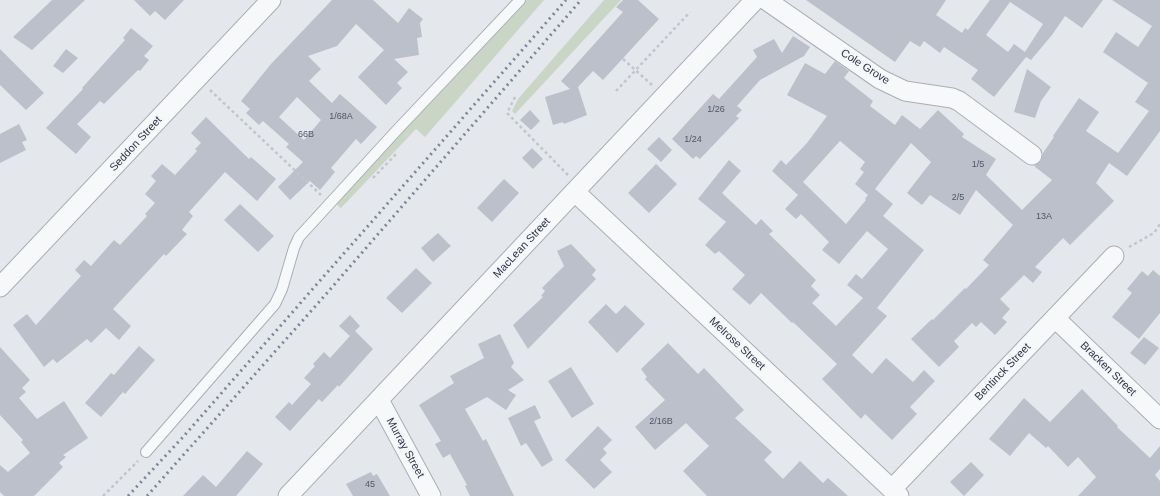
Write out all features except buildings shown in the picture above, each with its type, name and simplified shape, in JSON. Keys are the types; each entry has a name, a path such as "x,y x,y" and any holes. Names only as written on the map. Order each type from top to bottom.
{"street":[{"name":"Seddon Street","path":"0,288 271,0"},
{"name":"MacLean Street","path":"288,496 755,0"},
{"name":"Cole Grove","path":"766,0 880,79 905,91 952,98 959,101 1032,155"},
{"name":"Melrose Street","path":"575,192 896,492"},
{"name":"Bentinck Street","path":"896,492 1055,318 1114,256"},
{"name":"Bracken Street","path":"1055,318 1160,419"},
{"name":"Murray Street","path":"379,400 431,496"}],"lane":[{"path":"146,452 275,304 287,275 296,242 330,203 520,0"}],"path":[{"path":"616,91 690,12"},
{"path":"623,59 652,86"},
{"path":"198,78 330,203"},
{"path":"515,97 507,113 568,174 575,192"},
{"path":"1114,256 1154,233 1160,224"},
{"path":"103,496 146,452"}],"green space":[{"path":"527,0 544,0 425,137 416,129 341,208 335,203"},
{"path":"604,0 621,0 515,114 512,111 518,99"}],"railway":[{"path":"128,496 183,437 566,0"},
{"path":"147,496 327,293 581,0"}]}
